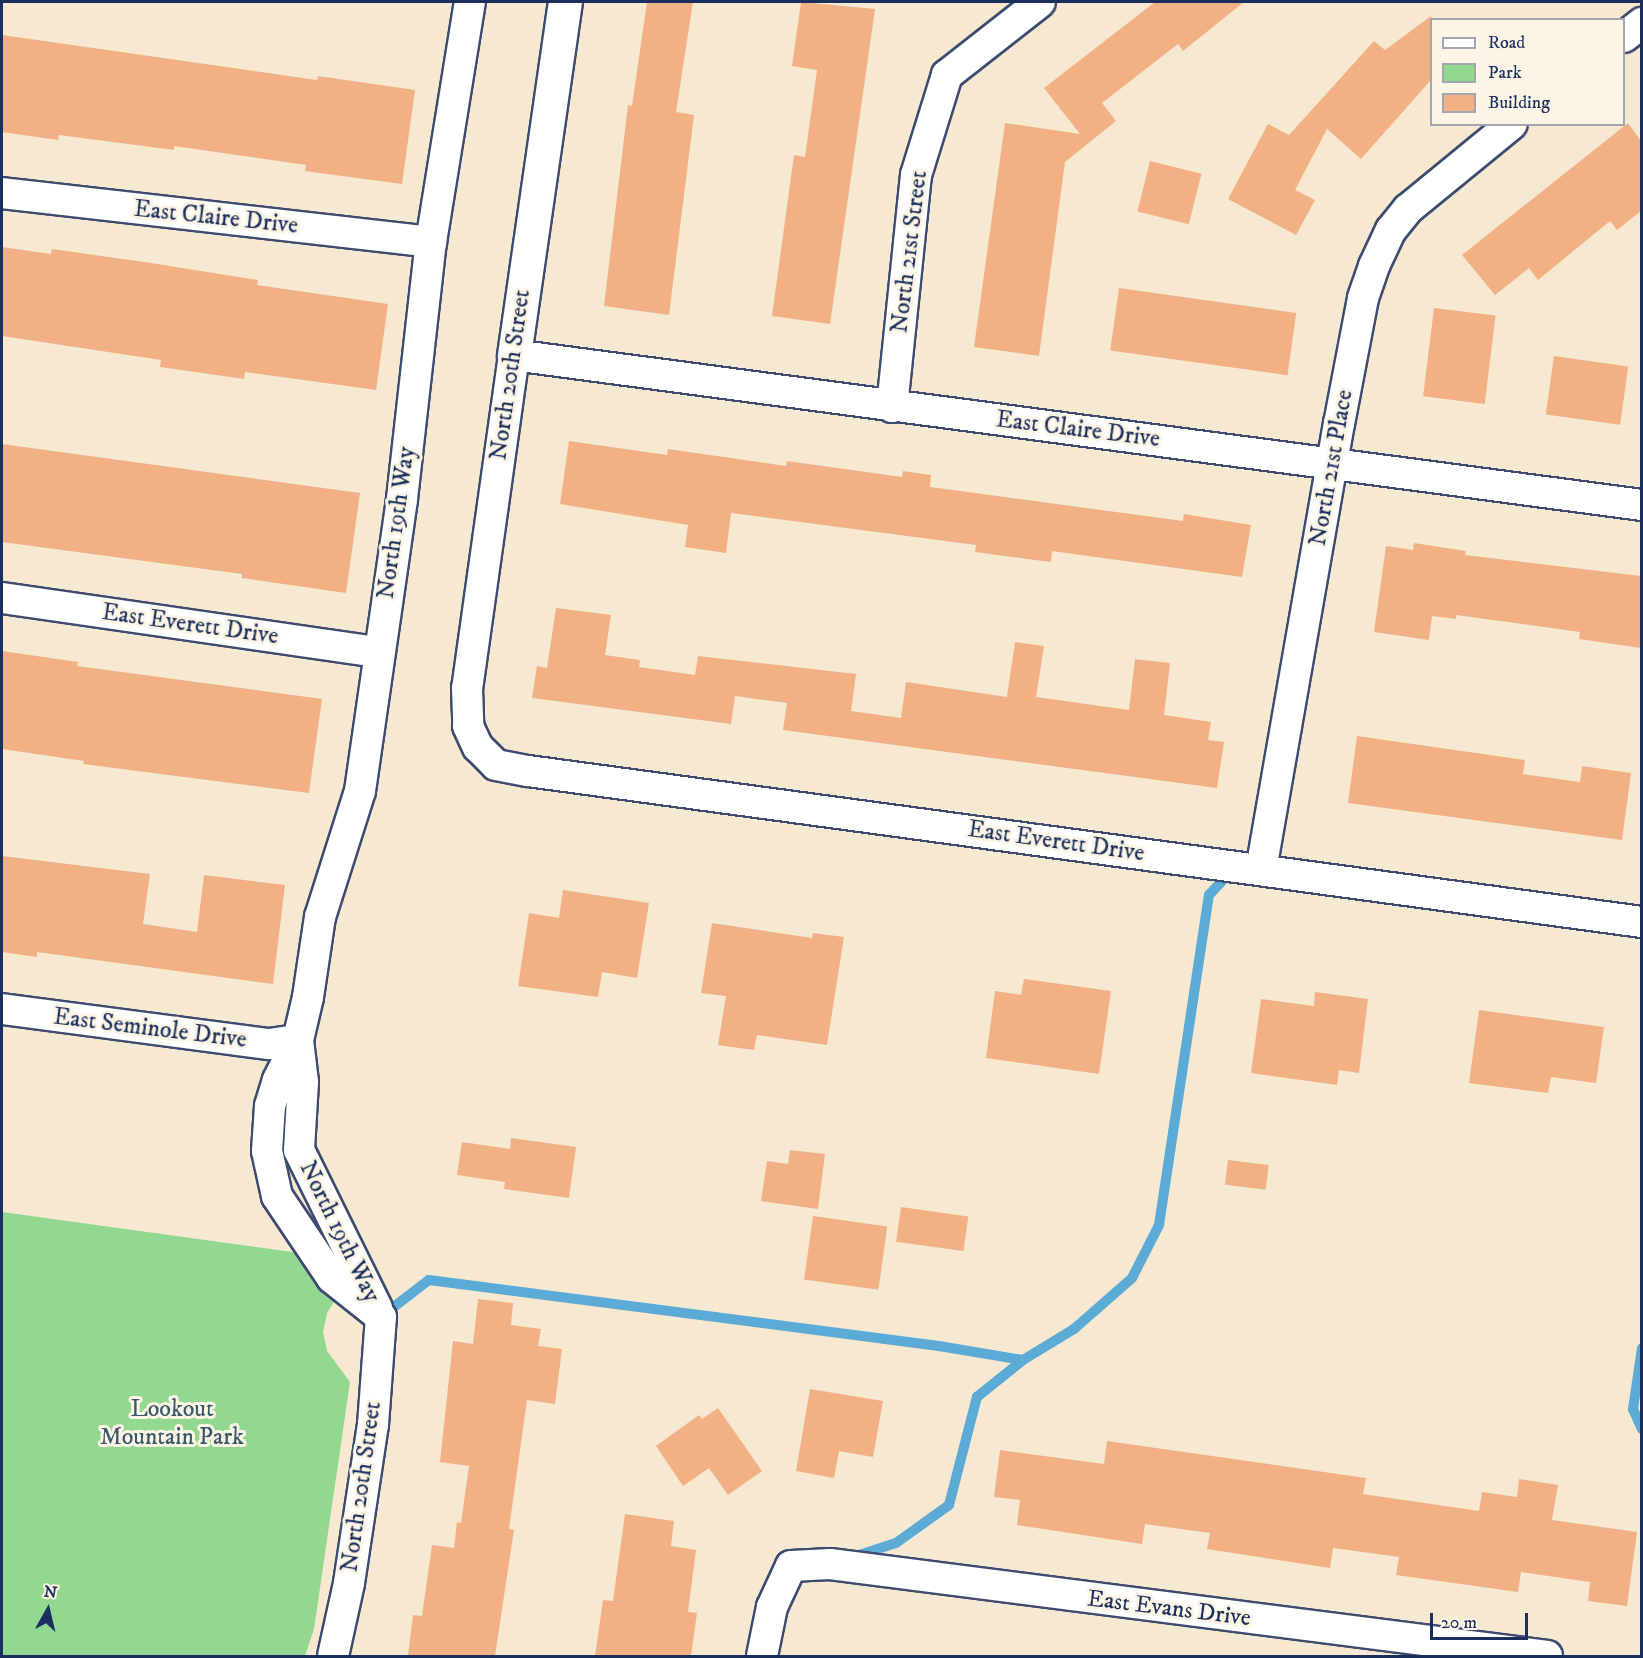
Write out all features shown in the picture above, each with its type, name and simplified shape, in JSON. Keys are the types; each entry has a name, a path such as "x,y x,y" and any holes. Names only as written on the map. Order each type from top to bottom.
{"street":[{"name":"North 19th Way","path":"381,1317 332,1278 277,1196 267,1151 270,1106 278,1080 298,1040 320,917 360,791 402,500 431,242 470,2"},
{"name":"North 20th Street","path":"478,747 468,726 467,688 565,2"},
{"name":"North 21st Street","path":"892,407 916,175 947,75 1040,2"},
{"path":"1625,35 1641,23"},
{"name":"North 21st Place","path":"1261,870 1364,298 1391,230 1430,189 1509,126"},
{"name":"East Claire Drive","path":"2,193 431,242"},
{"name":"East Claire Drive","path":"514,355 1641,505"},
{"name":"East Everett Drive","path":"2,598 379,652"},
{"name":"East Everett Drive","path":"478,747 496,765 528,771 1641,922"},
{"name":"East Seminole Drive","path":"2,1009 269,1044 298,1040"},
{"name":"North 19th Way","path":"298,1040 303,1082 299,1150 381,1317"},
{"name":"North 20th Street","path":"333,1656 349,1583 373,1425 381,1317"},
{"name":"East Evans Drive","path":"762,1656 772,1607 791,1566 830,1564 1547,1656"}],"green space":[{"name":"Lookout Mountain Park","path":"2,1212 307,1254 339,1294 327,1313 323,1332 327,1351 350,1382 314,1629 305,1656 2,1656"}],"building":[{"path":"647,2 693,2 676,112 694,115 669,315 604,306 628,105 632,106"},
{"path":"801,2 875,9 830,324 772,316 794,155 805,157 817,70 792,66"},
{"path":"1155,2 1244,2 1183,51 1178,44 1102,103 1116,121 1065,162 1039,356 974,347 1005,123 1080,134 1044,88"},
{"path":"1431,16 1430,81 1361,159 1327,129 1295,190 1315,200 1296,235 1228,199 1268,124 1289,135 1374,41 1385,50"},
{"path":"2,35 317,80 318,76 415,90 402,184 305,171 306,165 174,146 174,150 59,135 58,140 2,132"},
{"path":"1628,123 1641,141 1641,211 1617,230 1610,221 1538,280 1529,268 1495,295 1462,255"},
{"path":"1150,161 1201,174 1189,224 1137,211"},
{"path":"2,247 51,254 52,249 151,263 258,280 257,285 388,304 376,390 245,372 244,379 160,367 161,360 2,336"},
{"path":"1119,288 1296,313 1287,375 1110,350"},
{"path":"1434,308 1496,316 1485,404 1423,396"},
{"path":"1554,356 1628,366 1620,425 1546,414"},
{"path":"569,441 667,455 668,449 786,466 787,461 902,477 903,471 931,475 930,487 1183,521 1184,514 1251,525 1242,577 1052,551 1051,562 975,552 976,545 731,513 726,553 685,547 688,525 560,504"},
{"path":"2,444 360,493 346,593 242,578 242,574 2,542"},
{"path":"1414,543 1466,551 1465,555 1641,576 1641,648 1579,639 1580,632 1456,615 1456,619 1432,616 1429,640 1374,632 1386,546 1413,550"},
{"path":"556,608 611,615 605,655 640,660 639,667 695,675 698,656 856,674 851,711 901,718 906,682 1007,697 1015,642 1044,646 1036,697 1129,710 1135,659 1170,663 1164,715 1211,722 1208,740 1224,742 1217,788 783,730 787,703 735,696 731,724 532,698 537,666 547,668"},
{"path":"2,651 78,662 77,666 322,699 309,793 83,764 84,761 2,749"},
{"path":"1357,736 1525,760 1523,774 1580,782 1582,766 1631,773 1622,840 1348,803"},
{"path":"2,856 150,874 143,924 197,932 204,875 285,885 273,984 37,952 37,957 2,952"},
{"path":"563,890 649,903 637,978 602,972 598,997 518,986 529,913 559,918"},
{"path":"712,923 812,938 813,933 844,937 827,1045 757,1035 754,1050 718,1045 726,996 701,993"},
{"path":"1024,979 1111,991 1099,1074 986,1058 995,991 1021,995"},
{"path":"1315,992 1368,999 1359,1073 1339,1070 1337,1085 1251,1073 1261,999 1314,1006"},
{"path":"1479,1010 1604,1027 1596,1083 1551,1077 1548,1093 1469,1083"},
{"path":"511,1138 576,1147 569,1198 504,1189 505,1182 457,1175 462,1142 510,1149"},
{"path":"790,1150 825,1154 818,1209 761,1201 767,1161 788,1164"},
{"path":"1228,1160 1269,1165 1266,1190 1225,1185"},
{"path":"901,1207 968,1216 963,1251 896,1242"},
{"path":"813,1216 887,1226 878,1290 804,1279"},
{"path":"478,1299 513,1303 511,1325 541,1329 538,1346 562,1349 555,1404 527,1400 509,1529 514,1530 495,1656 408,1656 413,1615 422,1616 432,1545 454,1548 457,1522 461,1523 469,1466 440,1462 453,1341 473,1344"},
{"path":"810,1389 883,1401 873,1457 839,1451 834,1478 796,1471"},
{"path":"718,1408 762,1471 728,1495 709,1468 683,1486 656,1446 699,1415 702,1419"},
{"path":"1107,1441 1366,1478 1363,1494 1479,1511 1482,1492 1517,1497 1519,1479 1558,1485 1552,1520 1637,1532 1627,1606 1588,1601 1590,1582 1521,1572 1518,1592 1396,1575 1399,1557 1333,1548 1330,1568 1207,1549 1210,1533 1145,1524 1142,1544 1017,1525 1020,1500 994,1497 1000,1450 1104,1464"},
{"path":"625,1514 674,1521 671,1546 696,1550 688,1612 697,1613 691,1656 595,1656 603,1600 613,1601"}],"waterway":[{"path":"850,1558 896,1543 949,1505 977,1397 1023,1360 1074,1329 1132,1278 1159,1225 1209,895 1232,870"},
{"path":"382,1316 429,1280 939,1346 1023,1360"},
{"path":"1642,1348 1633,1409 1642,1429"}]}
